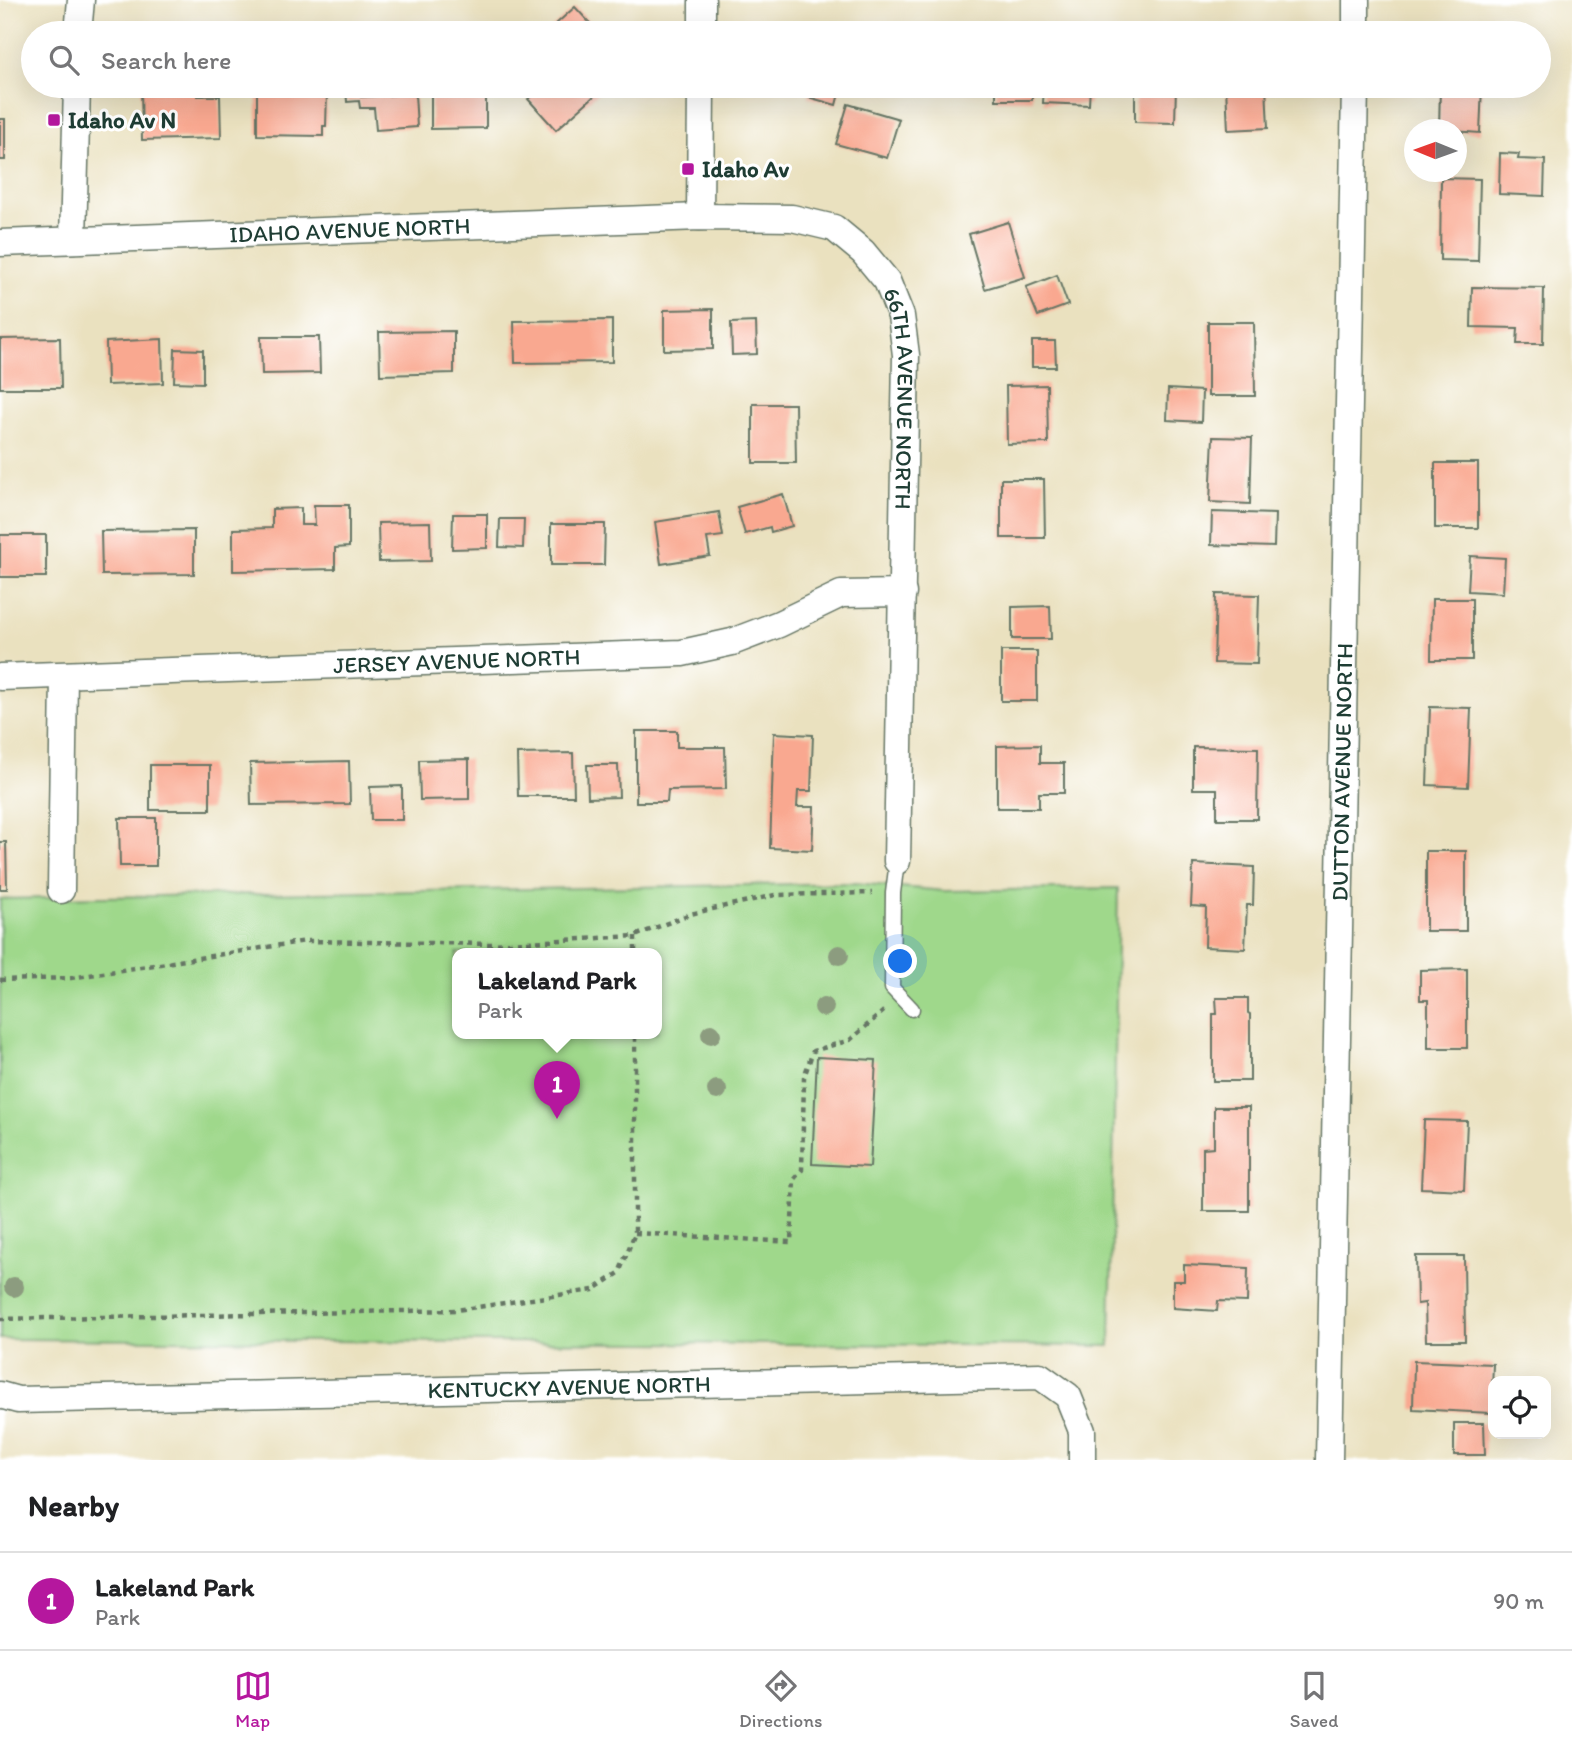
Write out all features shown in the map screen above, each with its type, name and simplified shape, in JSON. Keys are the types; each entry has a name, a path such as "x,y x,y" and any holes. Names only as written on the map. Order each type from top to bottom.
{"street":[{"path":"79,21 81,0"},
{"path":"702,21 702,0 718,0"},
{"path":"1356,0 1356,21"},
{"path":"73,240 77,98"},
{"path":"699,217 701,98"},
{"name":"DUTTON AVENUE NORTH","path":"1329,1460 1355,98"},
{"name":"IDAHO AVENUE NORTH","path":"0,243 699,217"},
{"name":"66TH AVENUE NORTH","path":"699,217 793,218 834,228 863,252 887,281 901,316 906,355 897,861"},
{"name":"JERSEY AVENUE NORTH","path":"0,677 682,653 732,642 779,624 841,594 903,593"},
{"path":"61,890 64,676"},
{"name":"KENTUCKY AVENUE NORTH","path":"0,1395 18,1400 1040,1376 1068,1395 1082,1431 1082,1460"}],"lane":[{"path":"897,861 893,893 892,988 912,1009"}],"path":[{"path":"0,980 71,978 306,941 492,944 635,936 690,914 775,895 893,893"},
{"path":"635,936 635,948"},
{"path":"635,1233 791,1242 794,1179 802,1170 804,1077 813,1051 850,1040 900,997"},
{"path":"0,1319 457,1310 593,1290 619,1272 635,1233 635,1039"}],"green space":[{"path":"855,883 945,891 1118,888 1110,1346 0,1339 0,899"}],"building":[{"path":"575,7 588,21 559,21"},
{"path":"141,98 220,98 221,138 142,140"},
{"path":"257,98 327,98 323,136 257,135"},
{"path":"347,98 415,98 417,127 376,130 374,108 360,108 359,101 347,102"},
{"path":"431,98 486,98 486,128 431,129"},
{"path":"529,98 592,98 556,130"},
{"path":"812,98 838,98 836,105"},
{"path":"996,98 1032,98 1032,100"},
{"path":"1043,98 1089,98 1089,105 1043,103"},
{"path":"1135,98 1176,98 1175,123 1135,122"},
{"path":"1227,98 1267,98 1268,128 1228,130"},
{"path":"1440,98 1481,98 1480,133 1467,132 1467,119 1439,119"},
{"path":"848,104 899,119 887,158 836,144"},
{"path":"0,119 5,119 5,160 0,160"},
{"path":"1500,153 1519,154 1518,159 1545,160 1544,196 1499,194"},
{"path":"1480,179 1478,261 1440,260 1441,182"},
{"path":"1008,222 1025,277 985,289 969,234"},
{"path":"1057,275 1068,305 1038,316 1026,287"},
{"path":"1472,287 1544,288 1543,344 1517,344 1518,328 1471,327"},
{"path":"713,309 713,349 664,350 664,310"},
{"path":"612,320 612,362 515,363 514,321"},
{"path":"756,322 757,354 732,355 731,323"},
{"path":"1208,322 1254,322 1255,396 1208,396"},
{"path":"454,331 454,373 380,375 379,332"},
{"path":"261,337 319,337 320,373 262,374"},
{"path":"60,338 61,388 0,388 0,339"},
{"path":"162,339 163,383 107,385 106,342"},
{"path":"1032,341 1055,341 1056,367 1032,367"},
{"path":"175,349 203,350 203,383 174,382"},
{"path":"1047,385 1048,443 1007,444 1006,386"},
{"path":"1168,389 1202,391 1201,422 1167,420"},
{"path":"753,404 795,404 796,463 753,463"},
{"path":"1213,437 1252,438 1250,504 1210,502"},
{"path":"1435,463 1478,463 1478,528 1435,528"},
{"path":"1001,479 1044,479 1045,538 1001,538"},
{"path":"783,494 792,526 771,532 770,527 745,534 737,507"},
{"path":"314,505 349,505 349,547 335,548 335,569 233,571 233,529 272,528 272,509 301,508 301,525 315,525"},
{"path":"719,512 723,536 707,538 710,556 661,564 655,522"},
{"path":"1212,512 1275,514 1274,547 1211,545"},
{"path":"453,514 487,514 487,548 452,549"},
{"path":"500,519 524,519 523,548 499,547"},
{"path":"430,522 431,561 379,562 378,523"},
{"path":"551,524 605,524 604,565 551,565"},
{"path":"194,530 194,574 102,575 101,531"},
{"path":"0,535 46,535 46,577 0,577"},
{"path":"1470,556 1505,558 1503,593 1468,591"},
{"path":"1216,594 1259,595 1257,664 1214,663"},
{"path":"1432,599 1472,599 1472,660 1431,660"},
{"path":"1050,606 1051,639 1012,639 1012,607"},
{"path":"1001,651 1037,651 1037,701 1001,701"},
{"path":"1430,707 1471,708 1468,787 1427,785"},
{"path":"636,731 677,731 677,747 725,747 726,789 668,790 667,802 636,802"},
{"path":"774,733 813,735 811,791 798,791 797,807 814,807 812,850 770,848"},
{"path":"1040,745 1040,763 1064,763 1064,793 1039,793 1039,808 997,808 997,746"},
{"path":"1193,747 1258,748 1257,819 1217,819 1217,789 1193,789"},
{"path":"573,753 574,796 518,796 517,754"},
{"path":"469,759 469,799 420,800 419,760"},
{"path":"349,761 350,804 251,805 250,763"},
{"path":"150,765 210,765 210,810 150,810"},
{"path":"587,765 618,765 619,797 588,798"},
{"path":"402,786 402,820 371,820 370,787"},
{"path":"119,818 156,818 156,866 120,866"},
{"path":"0,842 6,842 7,889 0,889"},
{"path":"1426,851 1466,851 1466,931 1426,931"},
{"path":"1193,864 1254,867 1253,905 1247,905 1245,949 1205,947 1206,907 1191,906"},
{"path":"1467,969 1467,1048 1428,1048 1428,1000 1420,1000 1420,970"},
{"path":"1216,998 1248,998 1250,1081 1213,1081 1213,1014 1217,1014"},
{"path":"817,1057 876,1060 870,1167 812,1164"},
{"path":"1214,1107 1249,1107 1249,1211 1203,1211 1203,1148 1214,1147"},
{"path":"1424,1120 1467,1121 1464,1190 1421,1188"},
{"path":"1416,1256 1464,1256 1465,1341 1426,1341 1425,1303 1417,1304"},
{"path":"1184,1265 1248,1268 1247,1302 1218,1301 1217,1311 1173,1308 1173,1281 1184,1281"},
{"path":"1414,1361 1493,1364 1493,1376 1488,1376 1488,1413 1413,1409"},
{"path":"1454,1423 1484,1423 1485,1455 1454,1455"}],"place":[{"name":"Idaho Av N","path":"54,120"},
{"name":"Idaho Av","path":"688,169"},
{"name":"Lakeland Park","path":"557,1119"}]}
